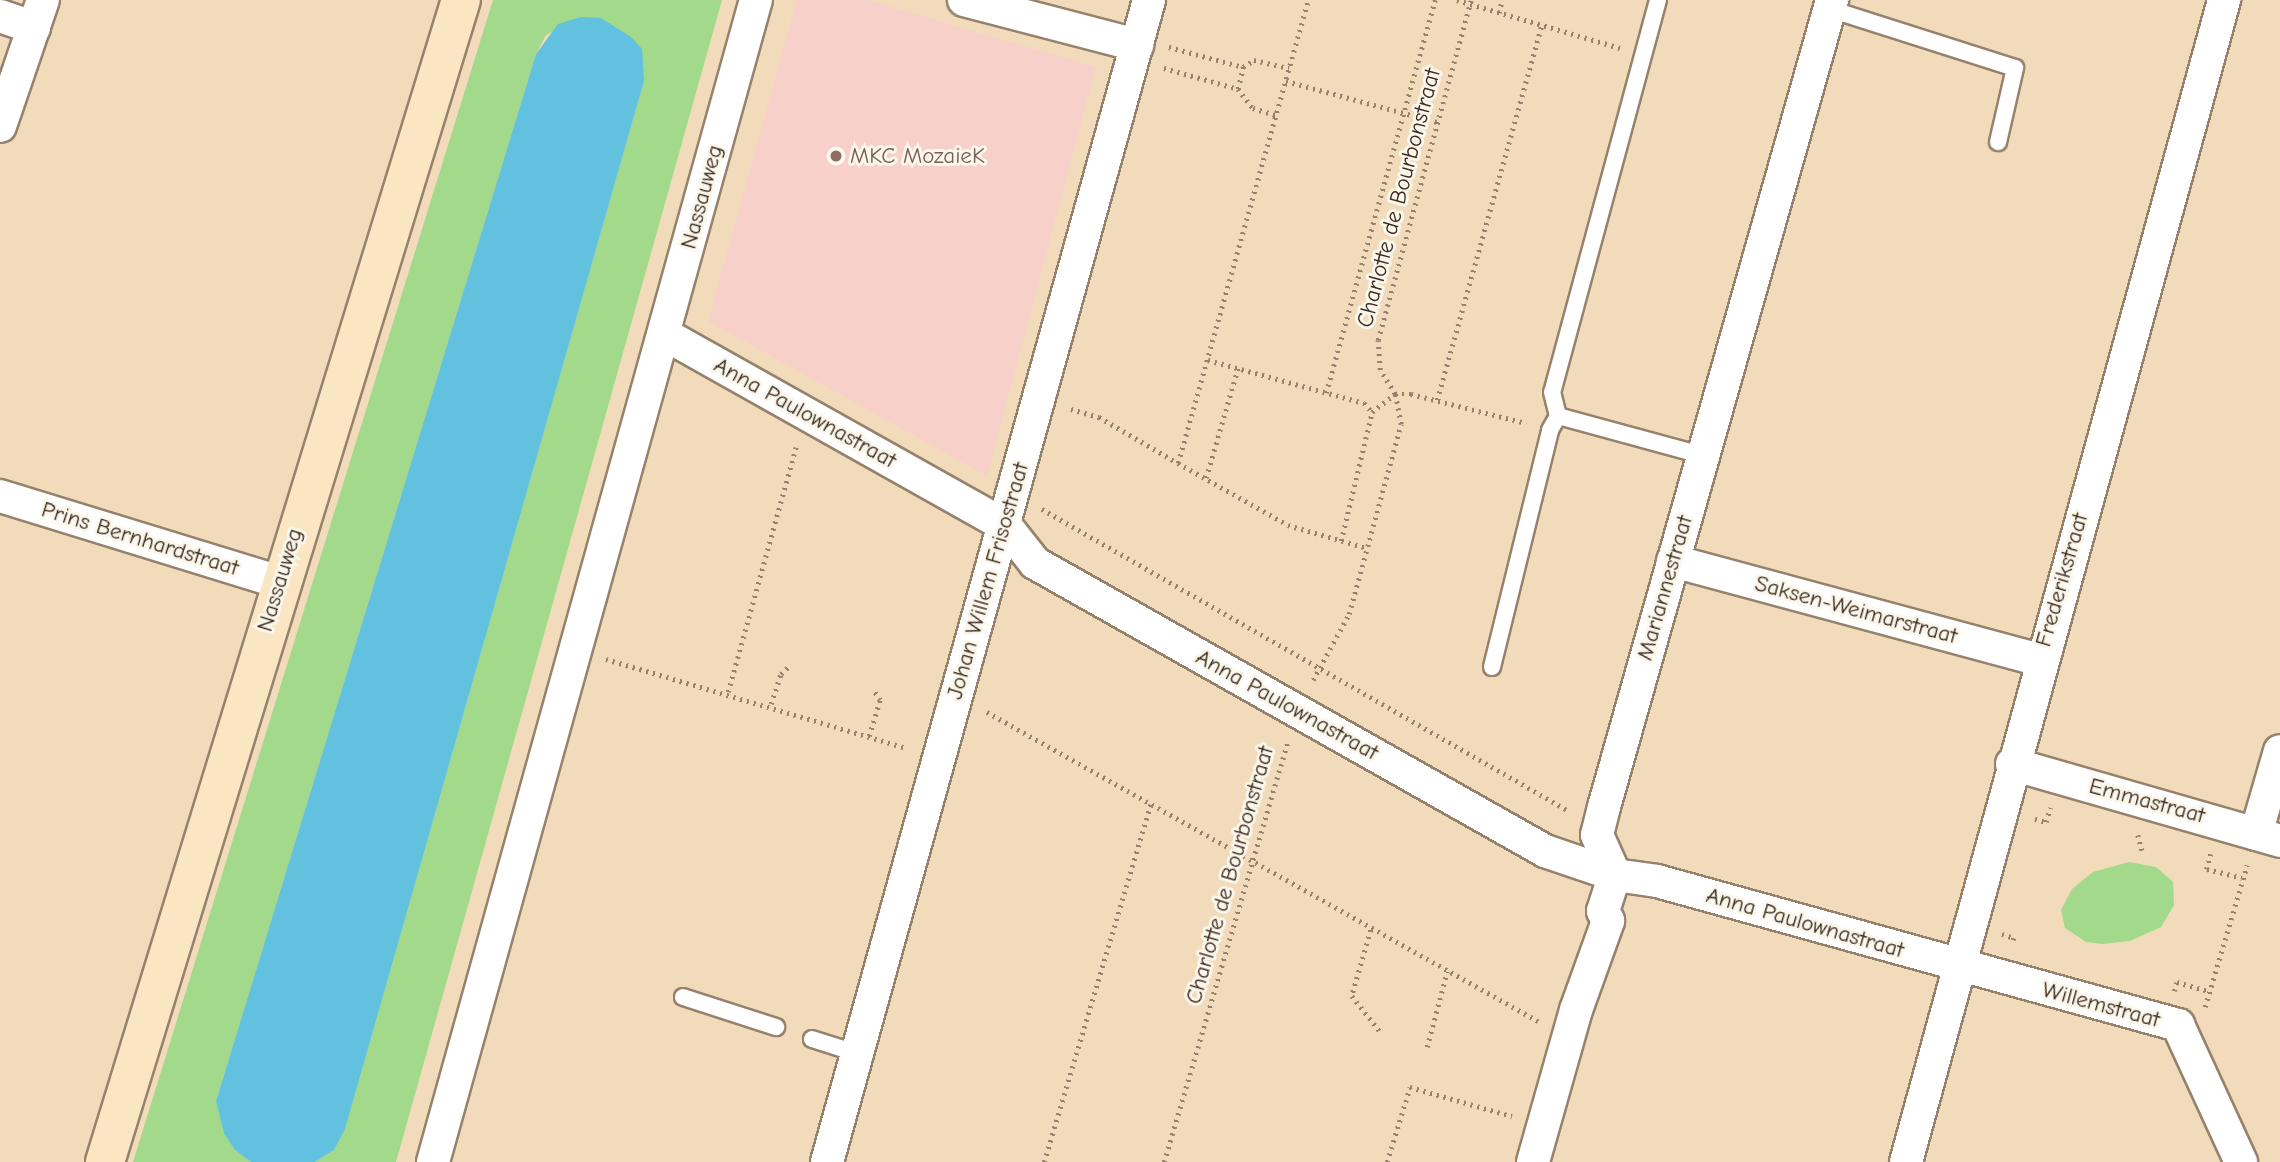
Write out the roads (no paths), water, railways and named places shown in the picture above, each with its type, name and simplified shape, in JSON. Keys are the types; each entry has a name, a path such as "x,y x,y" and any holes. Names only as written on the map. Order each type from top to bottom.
{"street":[{"name":"Nassauweg","path":"105,1162 279,582 461,0"},
{"name":"Nassauweg","path":"433,1162 756,0"},
{"path":"964,0 1135,53"},
{"name":"Johan Willem Frisostraat","path":"827,1162 1149,0"},
{"name":"Frederikstraat","path":"1906,1162 2040,660 2224,0"},
{"name":"Mariannestraat","path":"1615,875 1597,835 1599,826 1831,4"},
{"path":"0,16 38,14 0,126"},
{"name":"Anna Paulownastraat","path":"664,334 1005,525 1035,563 1545,852 1615,875 1657,881 1960,967"},
{"name":"Prins Bernhardstraat","path":"0,495 279,582"},
{"name":"Saksen-Weimarstraat","path":"1673,561 2040,660"},
{"path":"2268,838 2280,751"},
{"name":"Emmastraat","path":"2012,764 2268,838"},
{"path":"1533,1162 1566,1043 1608,921 1603,911 1615,875"},
{"name":"Willemstraat","path":"1960,967 2178,1026 2241,1162"}],"lane":[{"path":"1492,667 1554,423 1552,392 1658,0"},
{"name":"Mariannestraat","path":"1831,4 2015,68 1998,142"},
{"path":"1554,423 1702,455"},
{"path":"683,997 776,1027"},
{"path":"812,1039 859,1054"}],"water":[{"path":"581,17 601,18 631,37 642,49 644,81 345,1129 334,1150 315,1162 251,1162 235,1150 224,1133 216,1101 536,54 558,24"}],"place":[{"name":"MKC MozaieK","path":"836,156"}]}
